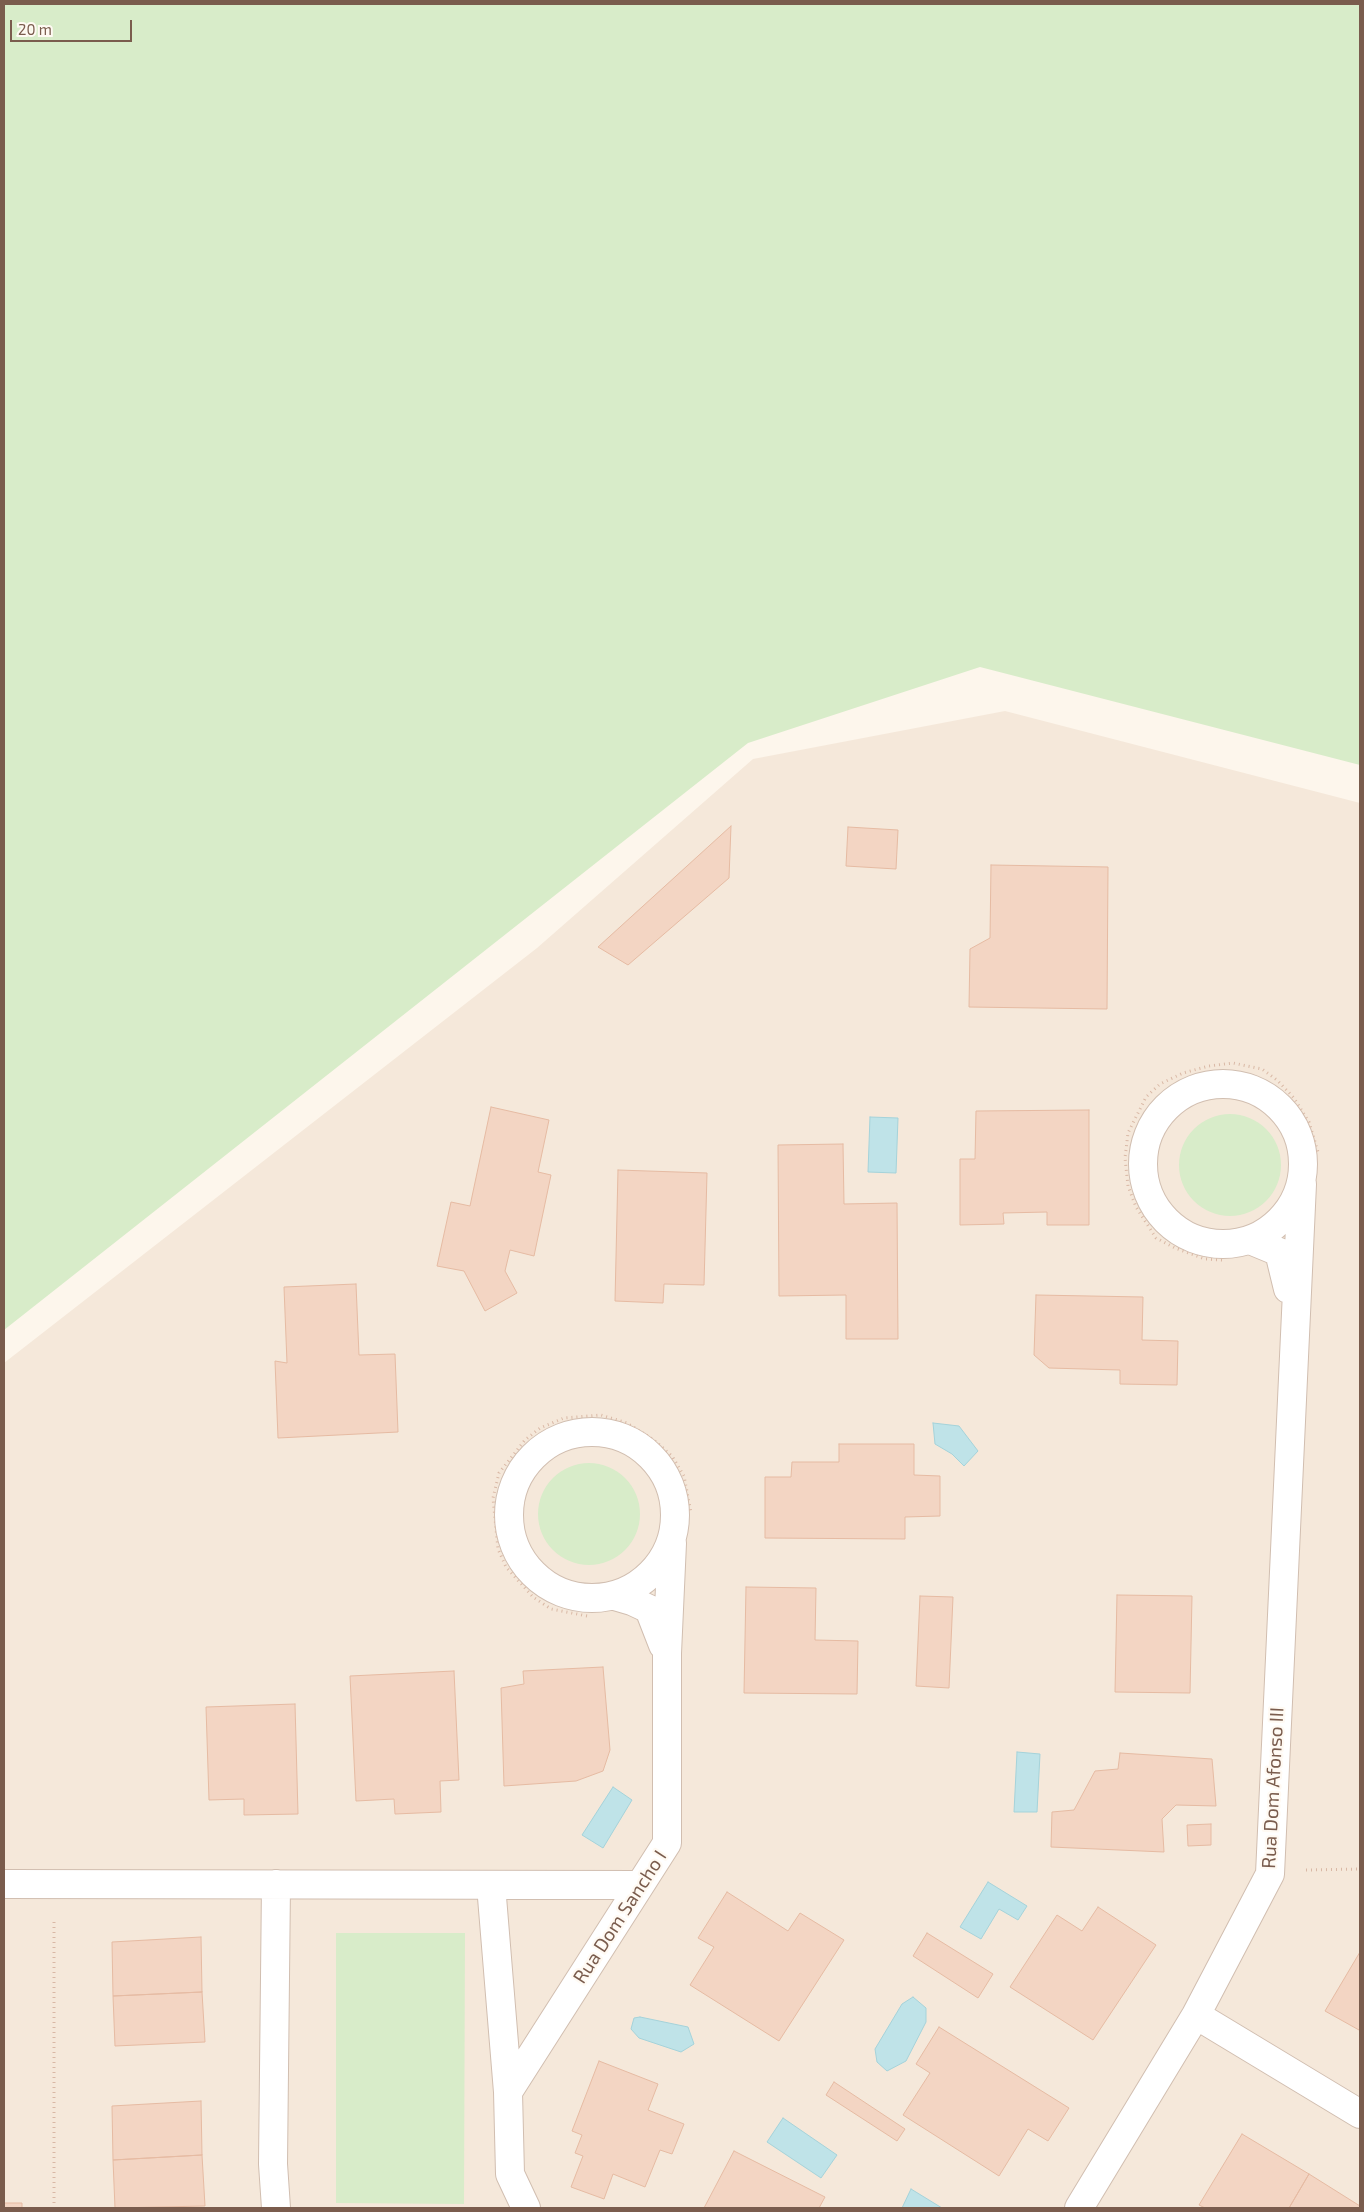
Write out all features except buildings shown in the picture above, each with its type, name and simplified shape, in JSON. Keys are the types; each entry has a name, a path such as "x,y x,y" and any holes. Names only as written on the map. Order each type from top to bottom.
{"street":[{"path":"1217,1084 1239,1085 1264,1094 1285,1112 1300,1136 1304,1155 1302,1184 1292,1207 1271,1229 1250,1240 1220,1244 1198,1240 1172,1226 1153,1204 1143,1177 1144,1150 1152,1125 1169,1104 1191,1090 1217,1084"},
{"name":"Rua Dom Afonso III","path":"1079,2208 1196,2015 1270,1874 1302,1184"},
{"path":"1250,1240 1280,1252 1295,1317"},
{"name":"Rua Dom Sancho I","path":"508,2092 639,1885 668,1843 667,1653 672,1542 676,1513 668,1479 651,1455 621,1436 591,1431 576,1432 548,1444 526,1463 512,1489 508,1512 512,1541 534,1576 558,1592 587,1599 615,1596 647,1579 666,1557 672,1542"},
{"path":"615,1596 649,1609 667,1653"},
{"path":"4,1884 639,1885"},
{"path":"276,1884 273,2164 276,2208"},
{"path":"491,1885 508,2092 510,2174 526,2208"},
{"path":"1196,2015 1360,2114"}],"path":[{"path":"594,1617 573,1615 552,1609 533,1596 506,1567 498,1549 493,1498 499,1473 525,1440 540,1428 564,1418 602,1415 627,1423 654,1440 672,1456 684,1476 691,1507 691,1520"},
{"path":"1304,1870 1360,1869"},
{"path":"54,2208 55,1884"}],"shaded area":[{"path":"1005,711 1360,803 1360,2208 4,2208 4,1363 537,948 753,759"}],"green space":[{"path":"4,4 1360,4 1360,765 980,667 748,743 4,1330"},
{"path":"1230,1114 1250,1118 1266,1129 1277,1145 1281,1165 1277,1185 1266,1201 1250,1212 1230,1216 1210,1212 1194,1201 1183,1185 1179,1165 1183,1145 1194,1129 1210,1118"},
{"path":"589,1463 609,1467 625,1478 636,1494 640,1514 636,1534 625,1550 609,1561 589,1565 569,1561 553,1550 542,1534 538,1514 542,1494 553,1478 569,1467"},
{"path":"336,1933 465,1933 464,2204 336,2203"}],"water":[{"path":"870,1117 898,1118 896,1173 868,1172"},
{"path":"933,1423 959,1426 978,1451 964,1466 952,1454 935,1444"},
{"path":"1017,1752 1040,1754 1037,1812 1014,1812"},
{"path":"613,1787 632,1800 603,1848 582,1835"},
{"path":"988,1882 1027,1906 1018,1920 999,1909 981,1939 960,1927"},
{"path":"913,1997 926,2008 926,2022 906,2061 887,2071 877,2062 875,2049 902,2004"},
{"path":"640,2017 688,2027 694,2044 681,2052 639,2038 631,2029 634,2018"},
{"path":"783,2118 837,2155 821,2178 767,2142"},
{"path":"911,2189 942,2208 902,2208"}]}
